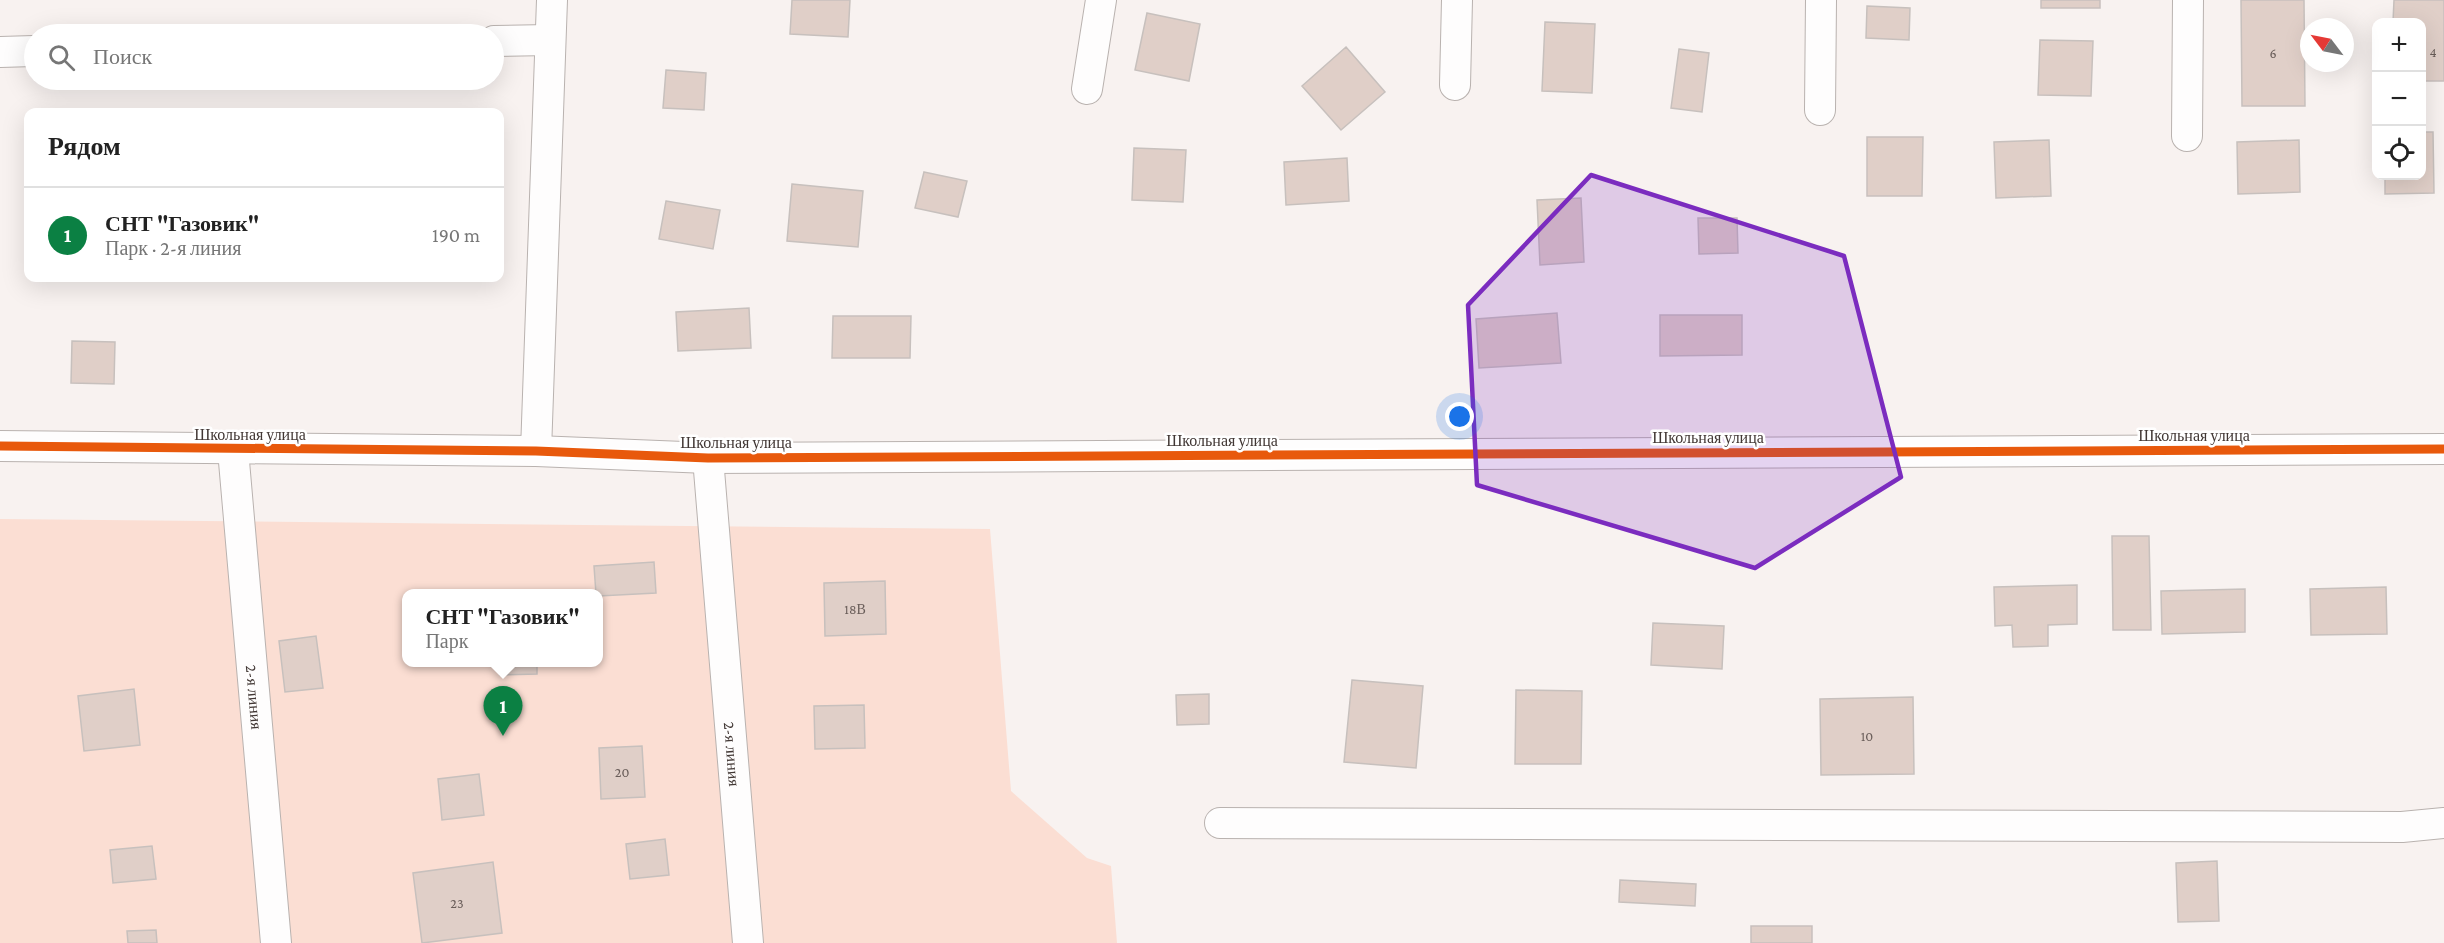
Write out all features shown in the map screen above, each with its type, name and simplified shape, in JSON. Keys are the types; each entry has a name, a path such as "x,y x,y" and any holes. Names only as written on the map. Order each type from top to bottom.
{"street":[{"path":"536,451 552,0"},
{"path":"1087,89 1101,0"},
{"path":"1455,85 1457,0"},
{"path":"1820,110 1821,0"},
{"path":"2187,136 2188,0"},
{"path":"504,41 549,40"},
{"path":"0,52 24,51"},
{"name":"Школьная улица","path":"0,446 233,450 536,451 708,458 2444,449"},
{"name":"2-я линия","path":"233,450 276,943"},
{"name":"2-я линия","path":"708,458 748,943"},
{"path":"1220,823 2402,827 2444,823"}],"highlighted area":[{"path":"1591,175 1844,256 1901,477 1755,568 1477,485 1468,305"}],"shaded area":[{"path":"0,519 990,529 1011,791 1087,858 1111,866 1117,943 0,943"}],"building":[{"path":"792,0 850,0 848,37 790,34"},
{"path":"2041,0 2100,0 2100,8 2041,8"},
{"path":"2241,0 2304,0 2304,18 2300,18 2300,72 2305,72 2305,106 2242,106"},
{"path":"2394,0 2444,0 2444,81 2426,81 2426,18 2393,18"},
{"path":"1867,6 1910,8 1909,40 1866,38"},
{"path":"1147,13 1200,24 1189,81 1135,70"},
{"path":"1545,22 1595,24 1592,93 1542,91"},
{"path":"2040,40 2093,41 2091,96 2038,95"},
{"path":"1346,47 1385,92 1341,130 1302,86"},
{"path":"1679,49 1709,53 1702,112 1671,108"},
{"path":"666,70 706,73 704,110 663,108"},
{"path":"2426,132 2433,132 2434,193 2385,194 2385,180 2426,180"},
{"path":"1867,137 1923,137 1922,196 1867,196"},
{"path":"2049,140 2051,196 1996,198 1994,142"},
{"path":"2299,140 2300,192 2238,194 2237,142"},
{"path":"1134,148 1186,150 1183,202 1132,200"},
{"path":"1347,158 1349,201 1286,205 1284,162"},
{"path":"924,172 967,181 958,217 915,208"},
{"path":"792,184 863,191 858,247 787,241"},
{"path":"1581,198 1584,262 1540,265 1537,200"},
{"path":"666,201 720,210 713,249 659,239"},
{"path":"1698,218 1737,218 1738,253 1699,254"},
{"path":"749,308 751,348 678,351 676,312"},
{"path":"1557,313 1561,363 1479,368 1476,319"},
{"path":"1660,315 1742,315 1742,355 1660,356"},
{"path":"833,316 911,316 910,358 832,358"},
{"path":"72,341 115,342 114,384 71,383"},
{"path":"2112,536 2149,536 2151,630 2113,630"},
{"path":"654,562 656,593 603,596 603,589 596,589 594,566"},
{"path":"885,581 886,634 825,636 824,583"},
{"path":"2077,585 2077,624 2048,625 2048,646 2013,647 2012,625 1995,626 1994,587"},
{"path":"2386,587 2387,634 2311,635 2310,589"},
{"path":"2245,589 2245,632 2162,634 2161,591"},
{"path":"1653,623 1724,626 1722,669 1651,665"},
{"path":"316,636 323,688 285,692 279,641"},
{"path":"500,667 537,667 537,674 500,675"},
{"path":"1352,680 1423,686 1416,768 1344,762"},
{"path":"134,689 140,745 84,751 78,696"},
{"path":"1516,690 1582,691 1581,764 1515,764"},
{"path":"1209,694 1209,724 1177,725 1176,695"},
{"path":"1913,697 1914,774 1821,775 1820,699"},
{"path":"864,705 865,748 815,749 814,706"},
{"path":"642,746 645,797 601,799 599,748"},
{"path":"479,774 484,815 442,820 438,779"},
{"path":"665,839 669,875 630,879 626,844"},
{"path":"152,846 156,879 113,883 110,850"},
{"path":"2217,861 2219,921 2178,922 2176,863"},
{"path":"493,862 502,933 422,943 413,873"},
{"path":"1620,880 1696,884 1695,906 1619,902"},
{"path":"1751,926 1812,926 1812,943 1751,943"},
{"path":"156,930 157,943 128,943 127,931"}],"cycle path":[{"path":"0,446 536,451 708,458 2444,449"}],"place":[{"name":"СНТ \"Газовик\"","path":"503,736"}]}
